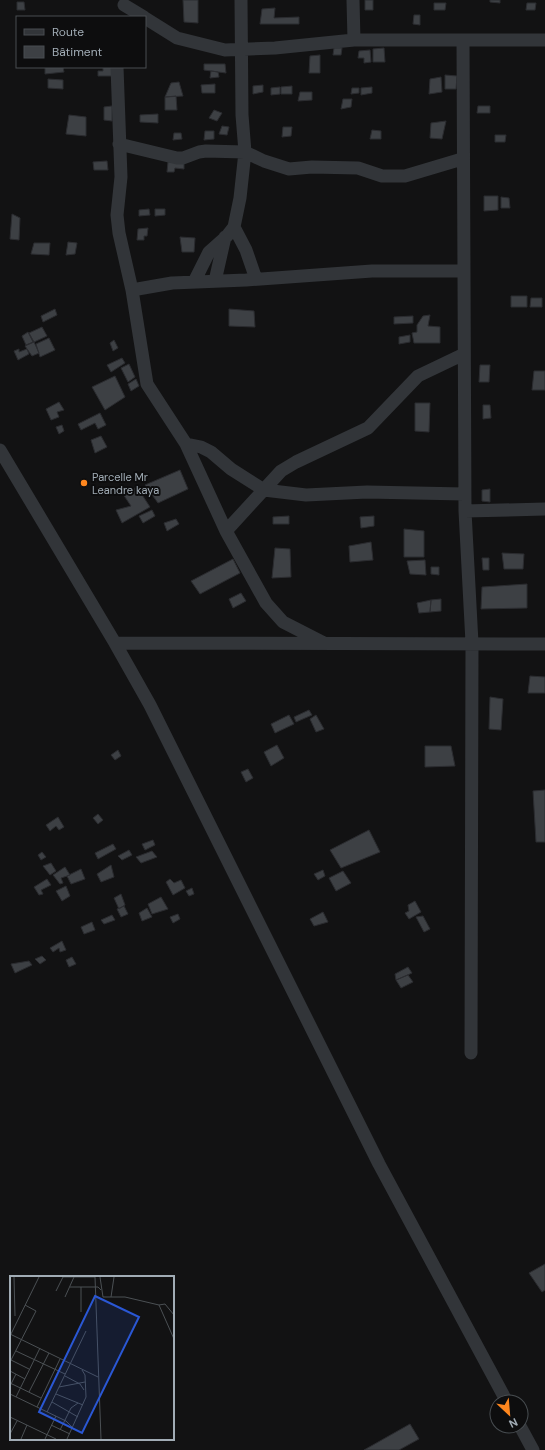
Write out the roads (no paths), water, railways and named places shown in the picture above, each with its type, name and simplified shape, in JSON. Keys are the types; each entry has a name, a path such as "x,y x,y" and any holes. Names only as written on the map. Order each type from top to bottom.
{"street":[{"path":"194,282 209,252 234,227 240,198 245,152 242,114 241,0"},
{"path":"353,0 354,40"},
{"path":"124,7 142,16"},
{"path":"146,18 177,38 209,47 242,49 275,48 354,40 545,40"},
{"path":"463,40 462,159 464,511 472,643 471,1052"},
{"path":"117,68 121,177 118,221 132,290 147,384 186,444 226,531 266,603 283,622 324,643"},
{"path":"119,144 177,158 183,158 206,151 245,152 264,161 289,169 312,167 358,168 382,176 405,176 462,159"},
{"path":"234,227 246,250 256,279"},
{"path":"215,281 225,237"},
{"path":"132,290 172,283 372,271 463,271"},
{"path":"226,531 281,471 296,462 368,428 418,376 464,354"},
{"path":"186,444 201,447 211,452 231,469 264,490 306,495 367,492 464,494"},
{"path":"0,450 115,643 150,705 378,1164 503,1394"},
{"path":"464,511 545,509"},
{"path":"115,643 545,644"},
{"path":"524,1434 533,1450"}],"place":[{"name":"Parcelle Mr Leandre kaya","path":"84,483"}]}
